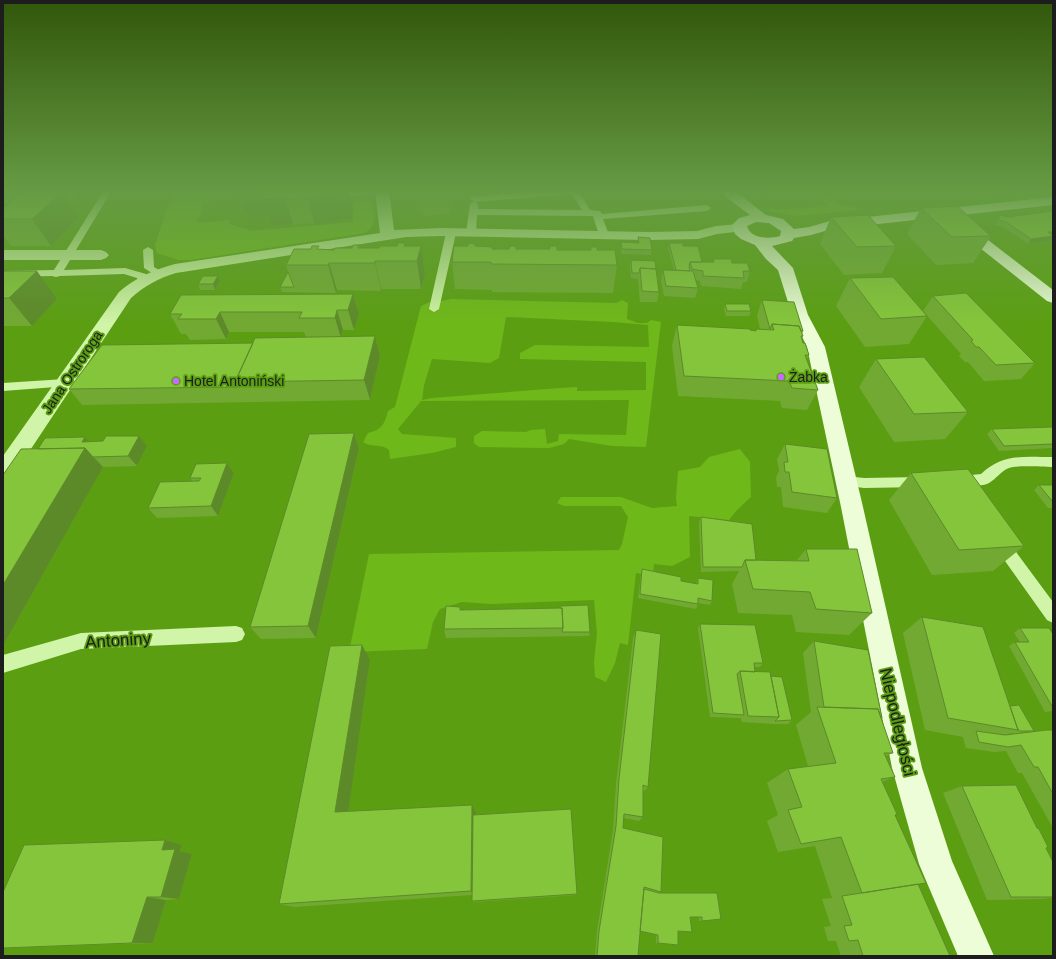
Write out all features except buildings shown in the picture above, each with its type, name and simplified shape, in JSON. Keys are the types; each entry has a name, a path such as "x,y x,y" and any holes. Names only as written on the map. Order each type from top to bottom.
{"street":[{"path":"150,277 175,268 398,235"},
{"path":"588,235 698,235 720,237 725,235"},
{"path":"751,235 760,242 771,256 785,268"},
{"path":"760,242 797,235"},
{"path":"974,235 1051,295"},
{"name":"Niepodległości","path":"784,238 786,256 785,268 800,315 816,347 907,768 936,864 976,956"},
{"path":"3,255 101,255"},
{"name":"Jana Ostroroga","path":"3,473 124,295 150,277"},
{"path":"3,287 44,287"}],"lane":[{"path":"56,274 80,235"},
{"path":"434,309 450,235"},
{"path":"3,274 56,274 124,271 150,277 148,250"},
{"path":"3,387 65,383"},
{"path":"846,481 864,483 955,481 985,478 1007,463 1053,462"},
{"path":"955,481 964,494"},
{"path":"992,532 1053,615"},
{"name":"Antoniny","path":"3,664 81,641 236,634"}],"green space":[{"path":"158,235 353,235 191,260 178,260 157,253 155,245"},
{"path":"436,299 436,302 451,299 616,303 622,300 628,303 627,319 638,323 647,323 651,320 661,322 646,447 612,446 569,439 564,444 549,448 479,447 474,443 474,436 482,431 526,432 545,429 547,444 558,441 559,434 626,435 629,400 421,401 398,429 402,434 456,438 456,447 432,453 390,459 389,450 386,448 366,444 363,442 368,433 382,426 388,411 395,407 421,306","holes":["506,317 648,325 649,347 535,345 520,353 520,359 646,362 646,390 577,391 577,387 422,400 424,385 432,359 490,363 499,358"]},
{"path":"740,449 750,462 751,497 729,520 689,516 690,557 672,566 654,564 653,576 636,573 628,645 620,643 615,663 606,682 595,677 594,661 597,634 594,600 492,604 462,602 440,609 433,622 427,649 349,652 369,554 619,550 622,544 628,517 621,506 564,506 557,503 561,497 621,497 652,508 677,506 676,498 678,471 700,467 709,457"}],"place":[{"name":"Żabka","path":"781,377"},
{"name":"Hotel Antoniński","path":"176,381"}]}
